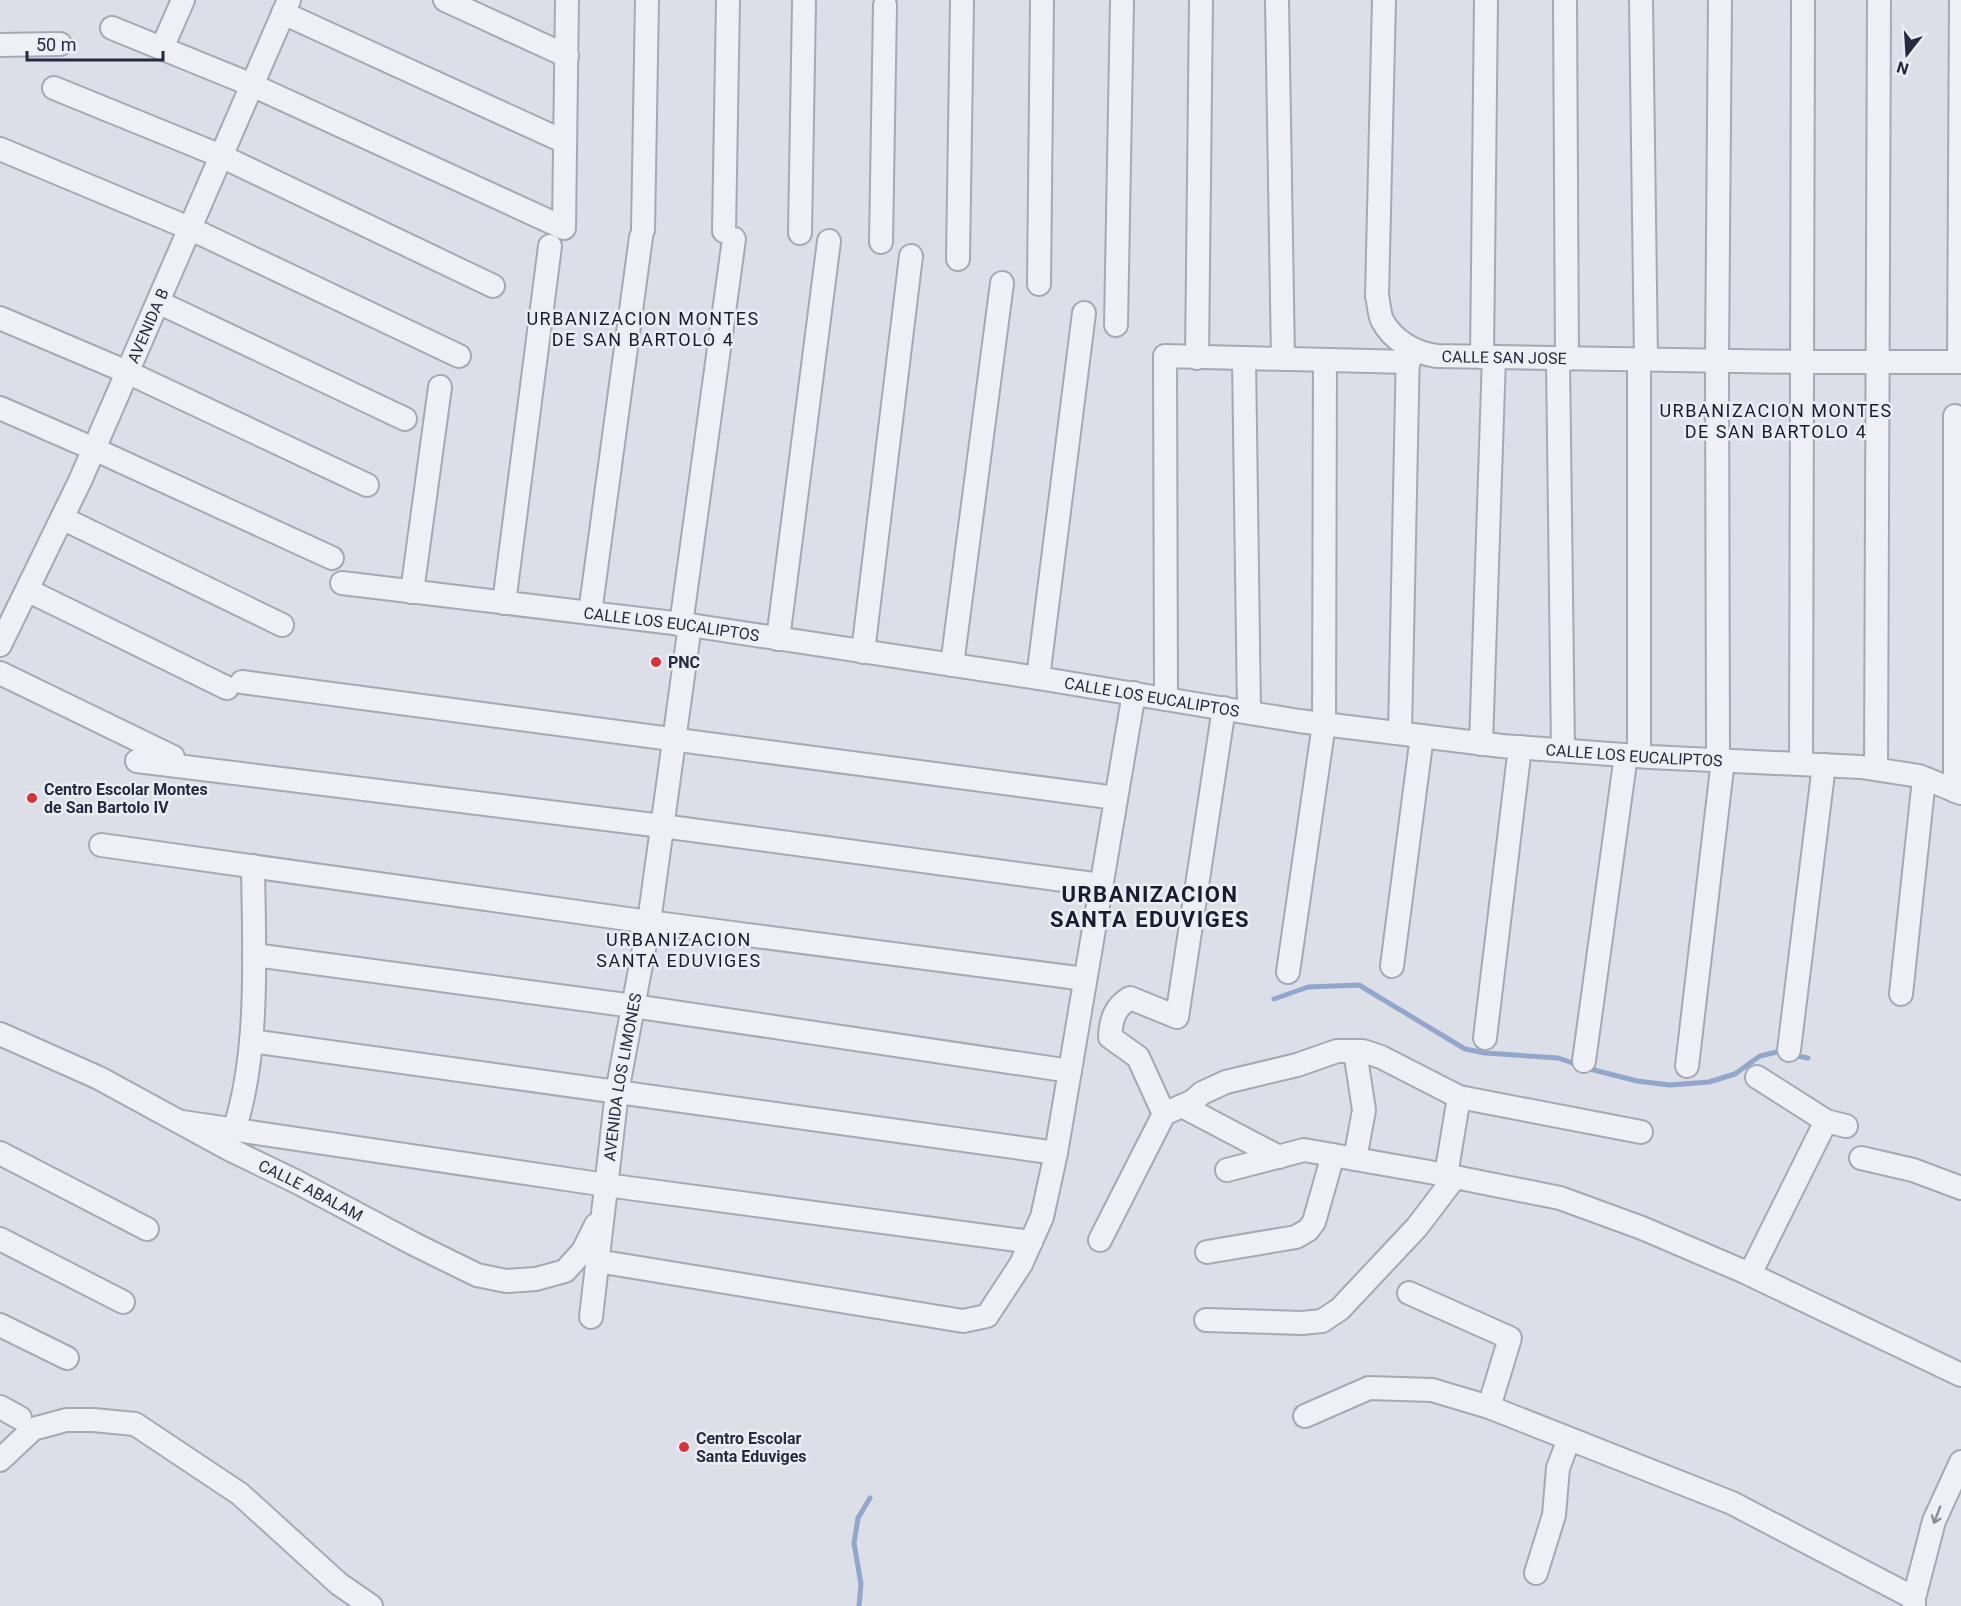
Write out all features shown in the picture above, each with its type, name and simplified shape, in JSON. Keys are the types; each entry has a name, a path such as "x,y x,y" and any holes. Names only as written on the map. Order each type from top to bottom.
{"street":[{"path":"162,48 183,0"},
{"path":"445,0 567,56"},
{"path":"112,28 252,85 564,228 567,0"},
{"path":"590,614 642,234 647,0"},
{"name":"AVENIDA LOS LIMONES","path":"591,1317 617,1092 649,922 674,739 729,235 728,0"},
{"path":"958,259 962,0"},
{"path":"1039,284 1042,0"},
{"path":"1116,325 1122,0"},
{"path":"1197,358 1201,0"},
{"path":"1277,0 1283,359"},
{"name":"CALLE SAN JOSE","path":"1384,0 1377,296 1382,319 1409,354 1802,363 1960,362"},
{"path":"1481,744 1488,357 1486,0"},
{"path":"1563,750 1565,0"},
{"path":"1584,1061 1632,755 1642,360 1641,0"},
{"path":"1687,1066 1721,760 1717,360 1720,0"},
{"path":"1789,1050 1813,764 1802,363 1803,0"},
{"path":"1876,769 1879,0"},
{"path":"1960,0 1960,362"},
{"path":"800,232 804,3"},
{"path":"881,242 885,4"},
{"path":"286,6 565,142"},
{"name":"AVENIDA B","path":"0,645 94,449 286,6"},
{"path":"0,45 60,44"},
{"path":"54,88 221,156 493,286"},
{"path":"0,149 189,228 459,356"},
{"path":"778,639 828,242"},
{"path":"504,603 550,246"},
{"path":"862,652 911,256"},
{"path":"952,665 1002,282"},
{"path":"158,302 405,419"},
{"path":"1038,678 1084,313"},
{"path":"0,318 127,372 367,484"},
{"path":"1166,699 1165,357 1325,360 1409,354 1411,734 1392,966"},
{"path":"1244,358 1249,712"},
{"path":"1288,972 1324,724 1325,360"},
{"path":"412,592 440,387"},
{"path":"0,408 332,558"},
{"path":"1955,416 1958,792"},
{"path":"62,518 282,625"},
{"name":"CALLE LOS EUCALIPTOS","path":"342,583 685,625 1324,724 1481,744 1632,755 1861,766 1924,779 1958,792"},
{"path":"27,590 234,685 674,739 1116,798"},
{"path":"0,673 173,756"},
{"path":"597,1261 963,1321 987,1316 1021,1264 1042,1217 1056,1153 1134,693"},
{"path":"1224,708 1177,1017 1130,998 1120,1003 1111,1019 1110,1036 1138,1057 1173,1110 1279,1157"},
{"path":"1485,1038 1520,747"},
{"path":"137,761 662,826 1101,885"},
{"path":"1901,994 1924,779"},
{"path":"101,845 649,922 1085,979"},
{"path":"234,1130 244,1101 251,1041 254,867"},
{"path":"254,956 633,1006 1070,1071"},
{"name":"CALLE ABALAM","path":"0,1034 99,1078 231,1150 477,1275 506,1281 536,1279 565,1271 584,1251 603,1210"},
{"path":"251,1041 1056,1153"},
{"path":"1100,1240 1173,1110 1226,1082 1297,1065 1337,1051 1363,1051 1459,1097 1481,1099 1641,1132"},
{"path":"1207,1252 1296,1237 1308,1230 1314,1222 1364,1110 1355,1051"},
{"path":"1750,1274 1836,1124 1757,1077"},
{"path":"1206,1320 1302,1323 1322,1321 1340,1309 1417,1227 1450,1176 1459,1097"},
{"path":"182,1122 606,1185 1031,1242"},
{"path":"1227,1170 1304,1150 1560,1198 1642,1228 1750,1274 1961,1375"},
{"path":"0,1153 147,1229"},
{"path":"1861,1158 1913,1170 1961,1188"},
{"path":"0,1239 123,1302"},
{"path":"1408,1293 1510,1338 1489,1407"},
{"path":"0,1325 67,1358"},
{"path":"1305,1416 1369,1388 1432,1390 1489,1407 1732,1503 1914,1602 1934,1521 1961,1462"},
{"path":"0,1407 20,1418"},
{"path":"0,1460 33,1429 66,1420 135,1424 240,1494 339,1584 371,1606"},
{"path":"1536,1573 1554,1515 1558,1468 1569,1440"}],"waterway":[{"path":"1274,999 1308,987 1359,985 1465,1049 1485,1053 1558,1058 1637,1081 1670,1085 1709,1082 1735,1074 1760,1056 1777,1052 1808,1058"},
{"path":"859,1606 861,1584 854,1543 858,1518 870,1498"}],"place":[{"name":"PNC","path":"656,662"},
{"name":"Centro Escolar Montes de San Bartolo IV","path":"32,798"},
{"name":"Centro Escolar Santa Eduviges","path":"684,1447"}],"district":[{"name":"URBANIZACION MONTES DE SAN BARTOLO 4","path":"643,328"},
{"name":"URBANIZACION MONTES DE SAN BARTOLO 4","path":"1776,420"},
{"name":"URBANIZACION SANTA EDUVIGES","path":"1150,906"},
{"name":"URBANIZACION SANTA EDUVIGES","path":"679,949"}]}
